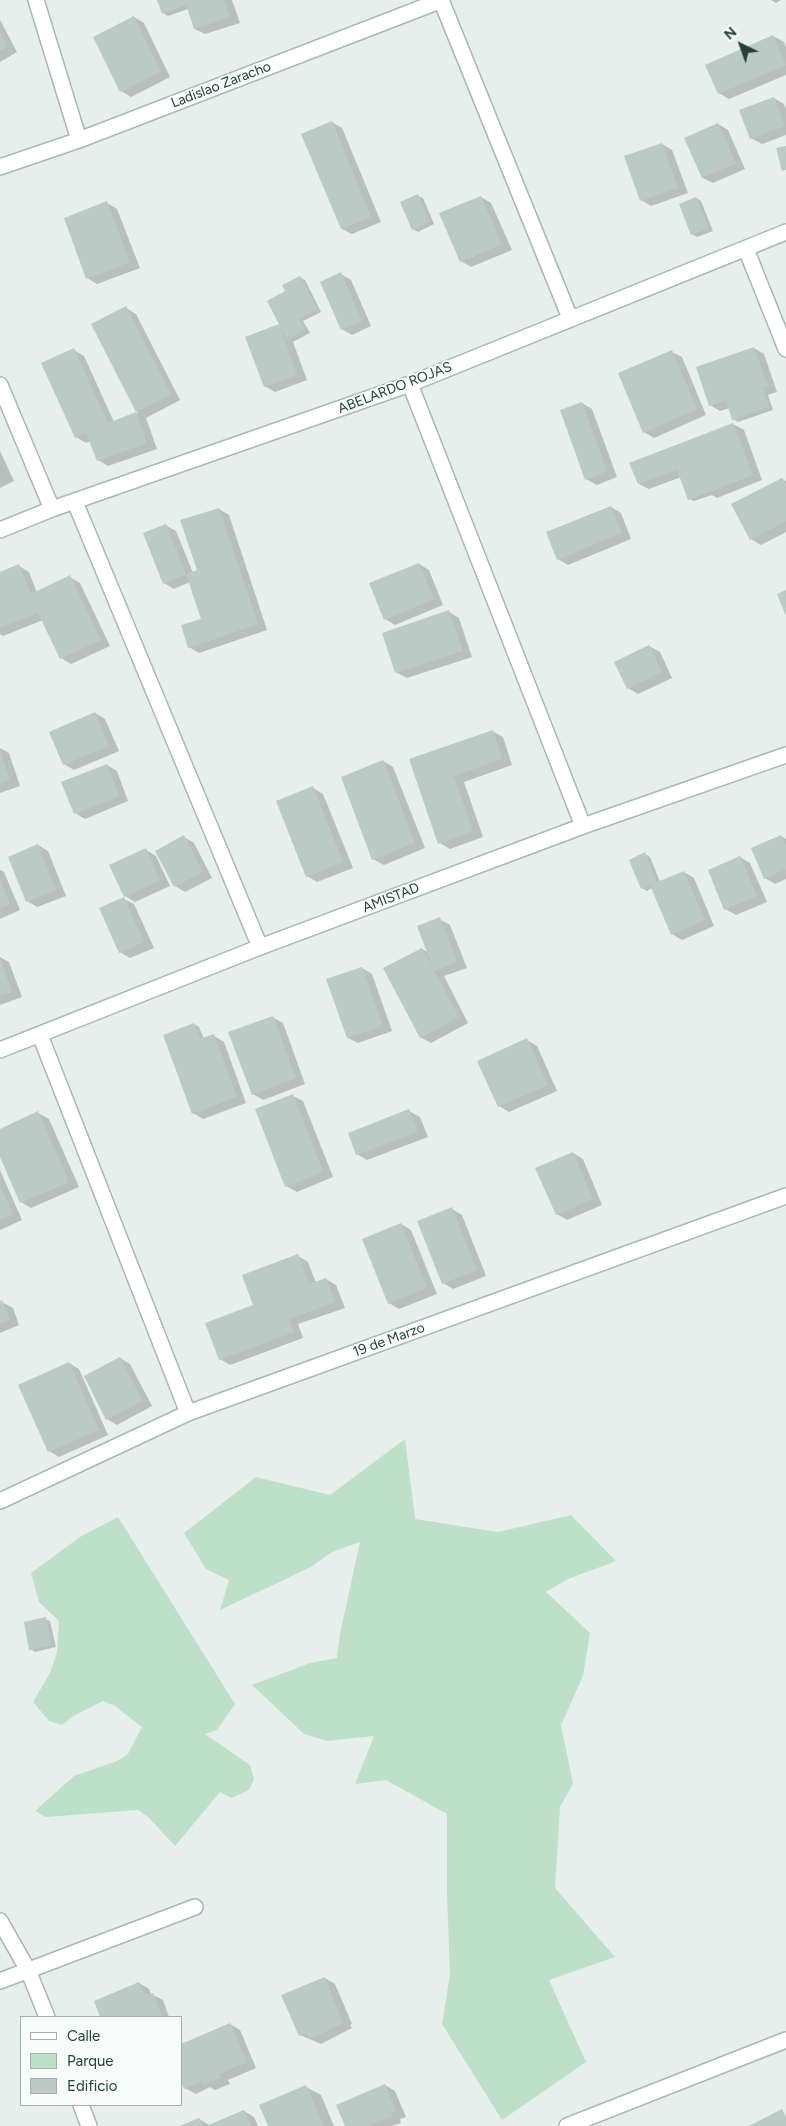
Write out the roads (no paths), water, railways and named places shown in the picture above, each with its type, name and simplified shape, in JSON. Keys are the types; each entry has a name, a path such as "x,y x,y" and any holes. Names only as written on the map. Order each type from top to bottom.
{"street":[{"path":"36,0 79,140"},
{"path":"441,0 570,318"},
{"name":"Ladislao Zaracho","path":"0,167 79,140 441,0"},
{"name":"ABELARDO ROJAS","path":"0,530 52,509 410,384 786,232"},
{"path":"746,249 786,349"},
{"path":"410,384 582,826"},
{"path":"0,385 52,509"},
{"path":"75,502 260,947"},
{"name":"AMISTAD","path":"0,1050 40,1036 260,947 582,826 786,755"},
{"path":"40,1036 188,1413"},
{"name":"19 de Marzo","path":"0,1501 188,1413 786,1196"},
{"path":"0,1981 195,1907"},
{"path":"0,1921 28,1970 46,2016"},
{"path":"573,2125 786,2040"},
{"path":"81,2106 89,2126"}]}
